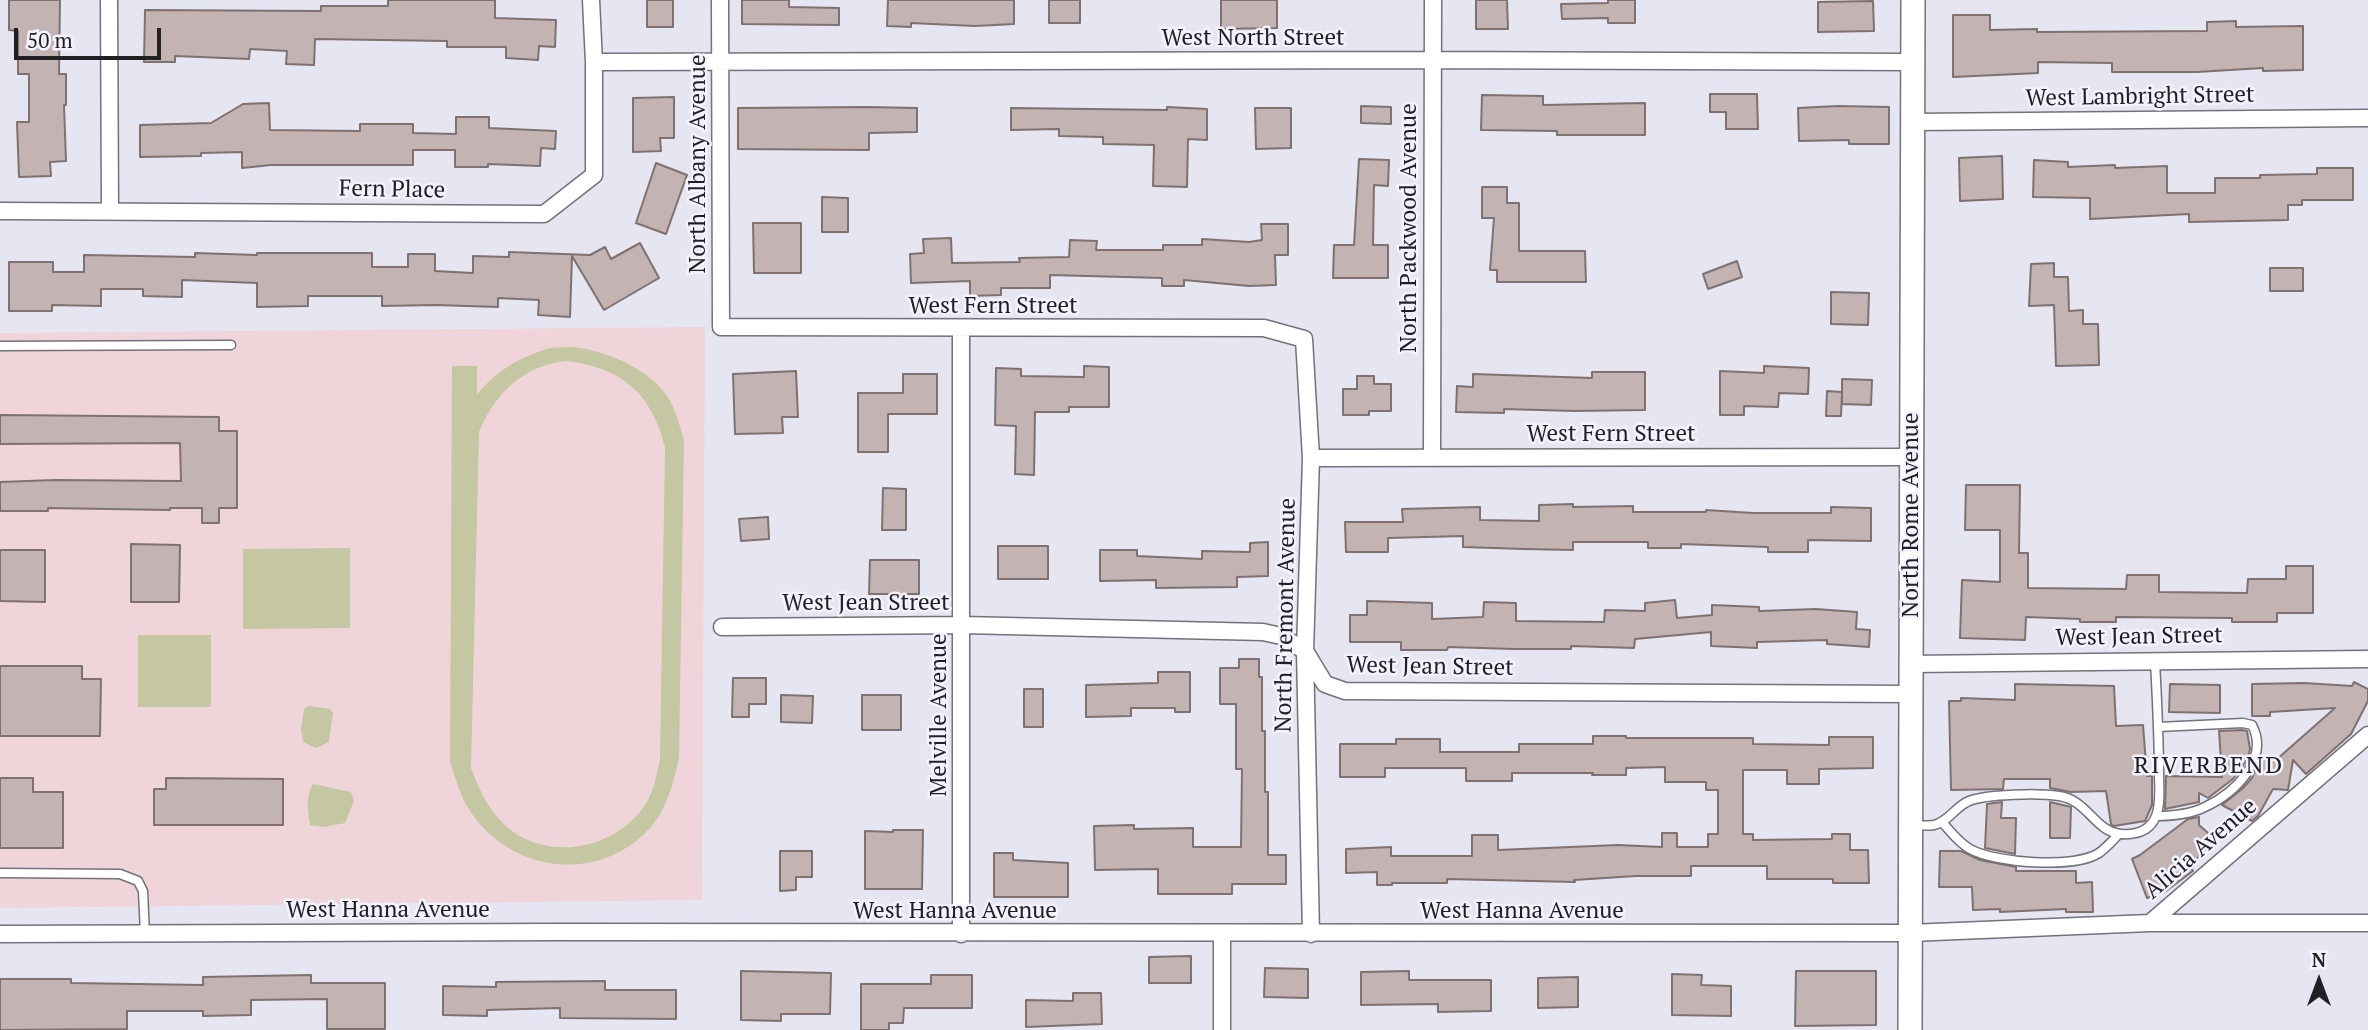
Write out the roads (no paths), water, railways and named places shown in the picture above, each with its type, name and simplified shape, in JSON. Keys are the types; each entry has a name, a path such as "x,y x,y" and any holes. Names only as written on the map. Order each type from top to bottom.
{"street":[{"path":"109,0 110,210"},
{"name":"Fern Place","path":"0,211 544,214 594,175 591,0"},
{"name":"North Albany Avenue","path":"720,0 721,327"},
{"name":"North Packwood Avenue","path":"1432,457 1433,0"},
{"name":"North Rome Avenue","path":"1910,1030 1913,0"},
{"name":"West North Street","path":"594,62 1912,62"},
{"name":"West Lambright Street","path":"1912,122 2368,118"},
{"name":"West Fern Street","path":"721,327 1264,328"},
{"name":"North Fremont Avenue","path":"1264,328 1304,339 1311,458 1305,651 1311,933"},
{"name":"Melville Avenue","path":"961,329 961,934"},
{"name":"West Fern Street","path":"1311,458 1911,457"},
{"name":"West Jean Street","path":"722,627 963,625 1263,632 1281,636 1305,651 1325,684 1345,691 1910,694"},
{"name":"West Jean Street","path":"1910,664 2155,659 2368,659"},
{"name":"Alicia Avenue","path":"1910,933 2150,923 2368,735"},
{"path":"2150,923 2368,923"},
{"path":"1222,933 1222,1030"},
{"name":"West Hanna Avenue","path":"0,934 1910,933"}],"lane":[{"path":"0,346 231,345"},
{"path":"1910,826 1942,822 1954,809 1970,800 1998,796 2061,796 2082,805 2104,829 2119,834 2140,833 2150,826 2156,816 2159,793 2155,659"},
{"path":"2156,816 2203,808 2219,799 2253,766 2258,751 2258,736 2252,725 2243,723 2158,727"},
{"path":"1942,822 1967,848 1984,856 2001,859 2066,863 2082,860 2099,853 2119,834"},
{"path":"0,873 120,874 138,881 143,891 145,934"}],"district":[{"name":"RIVERBEND","path":"2209,766"}]}
